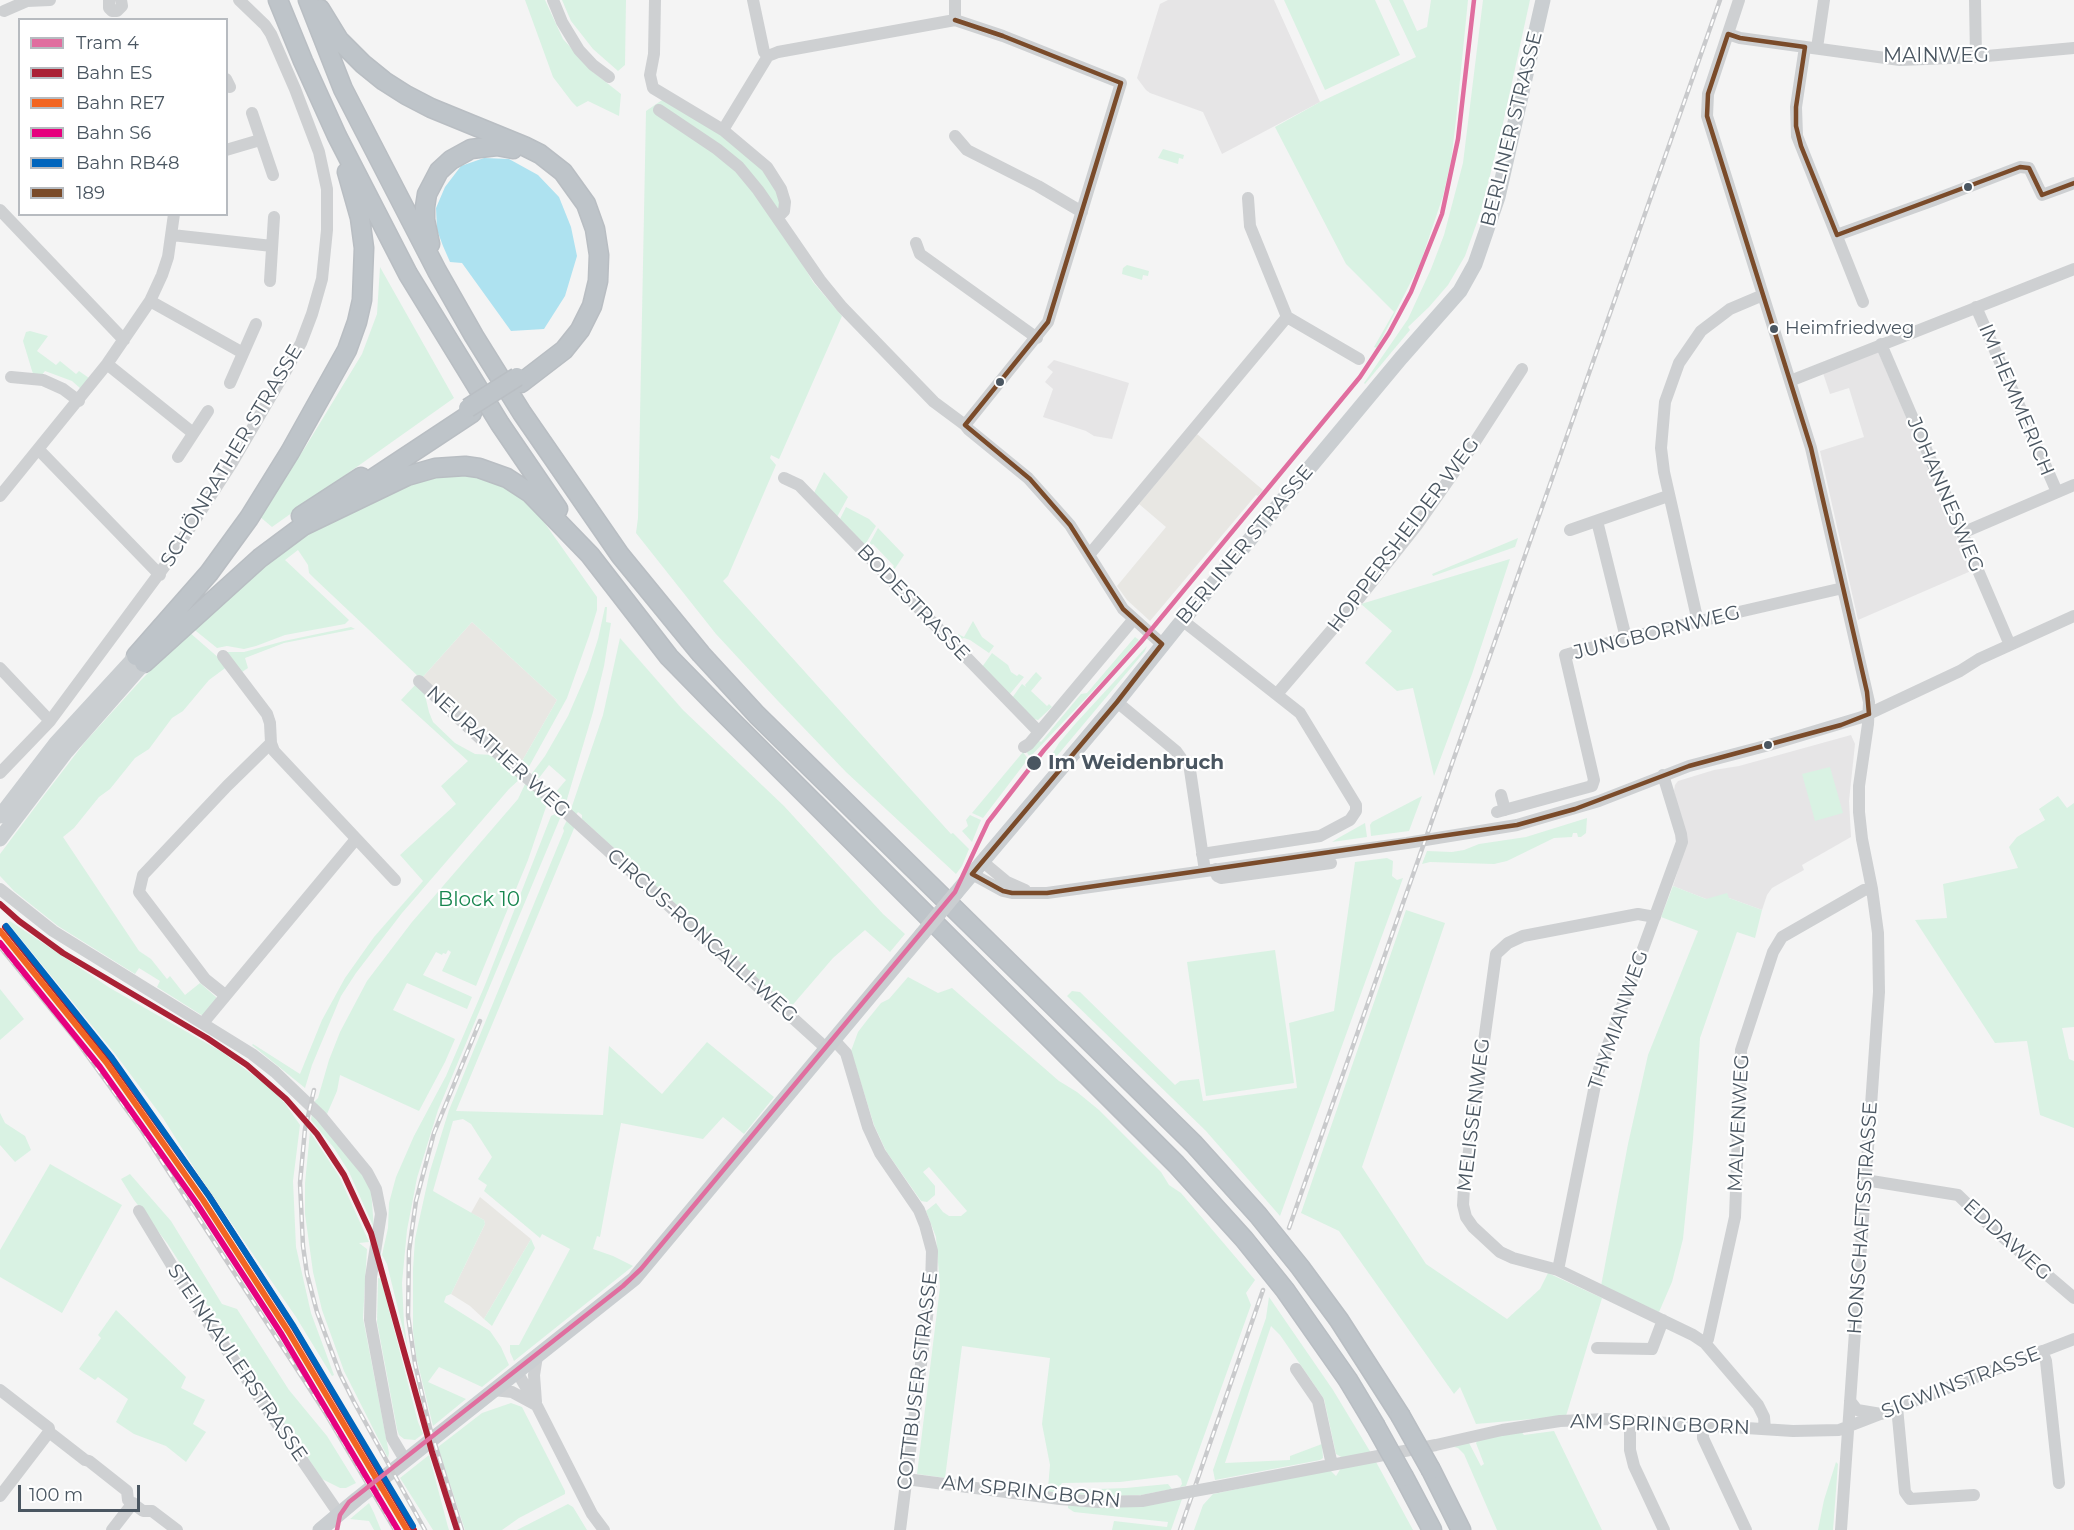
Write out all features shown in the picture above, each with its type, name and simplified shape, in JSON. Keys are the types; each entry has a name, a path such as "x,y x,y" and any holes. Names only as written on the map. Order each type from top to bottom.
{"highway":[{"path":"278,0 337,136 408,274 446,339 523,460 590,555 669,657 889,880 1176,1164 1244,1239 1285,1290 1330,1354 1375,1425 1432,1530"},
{"path":"308,0 343,89 437,272 522,413 599,526 664,611 757,715 1194,1144 1258,1215 1300,1267 1345,1329 1400,1415 1461,1530"},
{"path":"140,657 215,580 254,548 564,350 580,330 591,306 598,281 599,255 595,229 586,204 563,172 540,154 431,108 384,81 339,40 315,0"},
{"path":"140,657 209,573 249,518 330,383 354,331 362,300 364,248 360,218 337,136"},
{"path":"437,272 427,232 425,207 427,194 436,177 448,162 459,154 484,146 510,148 537,161 564,182 585,216 592,241 593,275 588,297 578,319 565,338 519,380"},
{"path":"140,657 260,558 470,411"},
{"path":"303,526 421,471 465,466 493,472 530,493 590,555"}],"main road":[{"name":"BERLINER STRASSE","path":"320,1530 642,1271 1117,702 1182,620 1401,358 1444,310 1467,279 1481,249 1498,197 1543,0"},
{"path":"0,816 56,743 140,657"},
{"path":"0,839 140,657"}],"street":[{"path":"4,11 27,1 50,0"},
{"name":"SCHÖNRATHER STRASSE","path":"0,773 50,721 159,575 232,463 293,359 312,314 323,271 327,230 327,189 319,152 271,34 239,0"},
{"path":"552,0 579,50 609,77"},
{"path":"655,0 654,54 650,75 653,88 723,130 767,167 775,178 785,202 784,212 778,217"},
{"path":"753,0 764,52 768,56"},
{"path":"955,0 955,20"},
{"name":"HONSCHAFTSSTRASSE","path":"1739,0 1708,94 1707,116 1813,459 1868,692 1869,714 1859,799 1862,839 1878,933 1879,974 1841,1530"},
{"path":"1824,0 1796,107 1796,126 1801,146 1863,302"},
{"path":"1974,0 1976,57"},
{"path":"723,130 768,56 797,48 955,20 1004,36 1121,83 1048,322 965,424"},
{"name":"MAINWEG","path":"1728,34 1740,38 1900,60 1976,57 2074,48"},
{"path":"659,110 729,157 752,182 820,280 842,307 924,393 965,424 968,429 1028,478 1070,525 1112,593 1133,620 1162,644"},
{"path":"252,113 273,175"},
{"path":"955,136 967,150 1038,186 1082,212"},
{"path":"228,149 260,141"},
{"path":"1836,235 2020,166 2029,168 2042,195 2074,183"},
{"path":"1248,198 1250,226 1287,318 1359,359"},
{"path":"0,210 124,340"},
{"path":"0,496 79,401 150,300 165,266 174,216"},
{"path":"270,281 274,218"},
{"path":"172,235 272,246"},
{"path":"916,243 920,254 1037,338"},
{"path":"1790,381 1976,307 2073,273"},
{"path":"1698,622 1668,496 1661,448 1665,402 1678,363 1701,331 1730,309 1763,295"},
{"path":"150,300 243,353"},
{"name":"IM HEMMERICH","path":"1976,307 2057,492"},
{"path":"1089,555 1287,318"},
{"path":"230,383 256,324"},
{"name":"JOHANNESWEG","path":"1881,344 2010,645"},
{"path":"107,364 193,433"},
{"name":"HOPPERSHEIDER WEG","path":"1277,694 1360,597 1417,525 1472,448 1522,369"},
{"path":"11,377 43,380 63,389 79,401"},
{"path":"178,457 208,411"},
{"path":"39,450 159,575"},
{"name":"BODESTRASSE","path":"784,478 799,485 1039,732"},
{"path":"1962,533 2074,485"},
{"path":"1570,530 1668,496"},
{"path":"1597,521 1626,638"},
{"name":"JUNGBORNWEG","path":"1592,786 1594,780 1565,655 1626,638 1843,588"},
{"path":"972,874 1003,891 1035,894 1517,825 1599,801 1689,766 1841,724 1869,714 1960,671 1979,659 2074,616"},
{"path":"1024,747 1029,744 1133,620"},
{"path":"1182,620 1300,713 1354,800 1356,811 1354,816 1332,831 1306,839 1203,854"},
{"path":"223,656 267,714 274,751 395,880"},
{"path":"0,668 50,721"},
{"name":"NEURATHER WEG","path":"419,681 483,741 503,756 577,823"},
{"path":"1117,702 1176,751 1181,758"},
{"path":"225,995 205,979 139,892 143,875 271,743"},
{"path":"1190,770 1203,854 1211,870 1217,876 1221,878 1331,863"},
{"name":"THYMIANWEG","path":"1558,1270 1597,1075 1682,842 1663,775"},
{"path":"1501,795 1501,811 1592,786 1599,801"},
{"name":"CIRCUS-RONCALLI-WEG","path":"577,823 831,1045"},
{"path":"203,1023 356,839"},
{"path":"983,862 1007,882 1035,894"},
{"path":"0,888 53,931 252,1054 294,1089 340,1137 367,1172 376,1189 381,1215 370,1291 370,1320 393,1438 405,1460"},
{"name":"MALVENWEG","path":"1705,1343 1708,1340 1735,1217 1741,1050 1773,952 1782,938 1864,890 1872,889"},
{"name":"MELISSENWEG","path":"1655,917 1638,914 1523,936 1508,943 1496,954 1463,1205 1466,1217 1473,1227 1500,1252 1513,1258 1558,1270 1663,1320 1705,1343 1758,1405 1764,1417 1765,1429"},
{"name":"COTTBUSER STRASSE","path":"831,1045 846,1053 868,1127 880,1153 919,1210 932,1251 931,1285 900,1530"},
{"name":"EDDAWEG","path":"1865,1180 1958,1195 1981,1218 2074,1298"},
{"name":"STEINKAULERSTRASSE","path":"139,1211 194,1302 339,1514"},
{"path":"1597,1348 1652,1349 1663,1320"},
{"name":"SIGWINSTRASSE","path":"1848,1428 2074,1339"},
{"path":"2043,1351 2046,1361 2058,1483"},
{"path":"537,1356 534,1375 537,1406"},
{"path":"1296,1369 1318,1401 1332,1465"},
{"path":"517,1372 537,1406 592,1514 604,1530"},
{"path":"0,1390 49,1428 49,1432 128,1491 128,1500 143,1511 152,1511 177,1530"},
{"path":"494,1390 512,1392 537,1406"},
{"path":"1850,1401 1857,1410 1882,1414"},
{"path":"1897,1407 1905,1492 1910,1499 1974,1495"},
{"name":"AM SPRINGBORN","path":"906,1479 1060,1499 1098,1502 1142,1501 1523,1426 1591,1419 1765,1429 1829,1431 1848,1428"},
{"path":"1630,1420 1630,1450 1634,1466 1664,1530"},
{"path":"1703,1425 1703,1438 1746,1530"},
{"path":"0,1496 49,1432"},
{"path":"112,1530 133,1503"}],"shaded area":[{"path":"1168,0 1274,0 1320,102 1222,154 1203,112 1150,93 1137,78 1160,4"},
{"path":"1878,351 1971,571 1858,620 1820,451 1864,437 1849,388 1830,394 1823,373"},
{"path":"1054,360 1129,383 1112,439 1094,436 1086,431 1043,417 1053,389 1045,382 1053,372 1047,367"},
{"path":"1197,434 1263,490 1258,496 1256,495 1150,621 1127,600 1117,586 1166,527 1139,504"},
{"path":"472,622 557,700 521,763 484,736 421,679"},
{"path":"1851,735 1855,744 1849,801 1851,837 1802,865 1804,870 1772,888 1762,910 1729,898 1706,899 1673,886 1687,842 1674,791 1678,781"},
{"path":"480,1197 531,1239 484,1319 470,1306 451,1294 485,1224 484,1220 471,1213"}],"green space":[{"path":"525,0 545,0 563,39 593,72 621,94 619,116 588,101 577,107 572,102 553,77"},
{"path":"562,0 626,0 625,65 618,71 593,49 571,21"},
{"path":"1284,0 1375,0 1400,55 1325,90"},
{"path":"1389,0 1403,0 1417,31 1427,27 1431,0 1468,0 1451,161 1443,196 1420,264 1377,348 1374,347 1394,312 1346,264 1275,127 1320,102 1416,57"},
{"path":"1483,0 1530,0 1481,211 1465,256 1448,285 1408,327 1410,330 1365,384 1408,319 1444,235 1463,163"},
{"path":"665,98 722,133 765,169 782,202 776,219 813,282 842,316 779,459 771,455 770,458 776,465 728,576 723,581 951,834 953,833 969,849 956,874 846,772 778,701 716,634 636,533 646,111"},
{"path":"1163,149 1184,155 1183,159 1179,158 1178,164 1158,158"},
{"path":"1127,265 1149,271 1148,276 1143,275 1142,280 1122,274 1123,268"},
{"path":"380,267 454,398 272,527 259,516 306,446 362,354 377,314"},
{"path":"26,332 48,336 37,351 56,365 60,361 76,374 79,371 89,378 81,389 72,381 45,371 40,377 33,374 23,341"},
{"path":"824,472 848,497 837,517 814,493"},
{"path":"465,473 492,479 518,494 534,508 597,597 597,610 567,698 526,772 490,740 521,763 557,700 472,622 421,679 309,573 308,565 298,550 285,560 349,620 345,624 285,635 244,649 227,646 217,648 191,627 289,545 342,516 421,480 438,475"},
{"path":"846,507 869,519 876,526 865,545 840,519"},
{"path":"878,528 904,555 892,573 890,571 894,566 873,544 867,548"},
{"path":"1518,538 1515,547 1433,576 1432,574"},
{"path":"1510,559 1472,674 1434,776 1413,688 1397,691 1365,663 1392,631 1361,604"},
{"path":"605,607 607,607 606,622 611,623 604,666 565,806 555,793 566,780 549,765 539,778 530,776 545,756 568,716 588,670"},
{"path":"973,621 982,637 994,646 989,653 970,640 964,638 958,640 958,634 964,637"},
{"path":"351,627 355,629 284,643 245,658 248,668 242,672 225,652 244,652"},
{"path":"189,632 228,666 209,680 183,711 172,718 149,749 135,758 110,789 99,797 74,828 63,837 139,951 151,959 167,979 170,976 185,995 200,983 216,997 203,1016 157,987 160,981 139,968 135,974 58,926 14,891 0,876 0,854 85,742 142,679"},
{"path":"1135,637 1139,640 1030,757 1025,750 1038,740 1041,742 1081,694 1087,693"},
{"path":"620,638 683,710 784,806 883,914 905,934 890,952 865,930 833,958 790,1008 582,819 582,815 578,812 575,816 570,812 603,715"},
{"path":"1147,646 1051,763 1048,761 1059,743 1076,723"},
{"path":"992,653 1008,665 1011,672 1024,677 1009,695 982,667"},
{"path":"1036,672 1042,678 1031,691 1047,706 1049,704 1052,707 1038,720 1034,719 1012,698 1022,684 1026,687 1025,685"},
{"path":"417,683 424,691 433,722 455,743 475,754 492,755 521,778 402,913 356,973 341,996 312,1065 305,1088 252,1045 300,1074 322,1020 345,978 374,937 423,881 400,855 456,804 441,786 468,761 401,700"},
{"path":"1023,752 1028,759 983,818 972,813"},
{"path":"1830,767 1843,813 1815,821 1802,774"},
{"name":"Block 10","path":"526,782 547,804 528,860 476,986 442,971 451,952 448,950 442,955 436,952 423,975 472,997 467,1009 407,983 393,1010 455,1039 419,1111 340,1075 337,1091 327,1114 314,1102 318,1098 340,1032 367,981 412,922 518,799"},
{"path":"1422,796 1409,831 1371,836 1372,822"},
{"path":"2058,796 2067,808 2074,803 2074,1027 2062,1028 2069,1059 2074,1061 2074,1128 2040,1115 2027,1041 1995,1043 1915,920 1947,918 1943,884 2018,868 2009,847 2017,837 2045,820 2039,809"},
{"path":"555,814 561,816 438,1110 417,1178 407,1230 402,1283 408,1350 387,1264 382,1255 388,1228 389,1203 396,1177 414,1136 446,1076 485,985 551,816"},
{"path":"970,815 981,820 972,842 962,831 968,826 966,820"},
{"path":"1587,818 1586,833 1581,837 1573,833 1572,837 1554,838 1507,861 1494,864 1430,862 1422,864 1427,851 1464,850 1479,844 1526,837"},
{"path":"567,820 575,826 456,1111 603,1115 609,1046 662,1094 707,1042 774,1097 744,1134 723,1117 703,1139 621,1123 600,1237 597,1236 593,1249 633,1266 514,1361 510,1345 519,1345 570,1249 542,1234 540,1238 484,1191 487,1185 478,1179 492,1157 471,1124 463,1119 453,1121 433,1191 484,1220 485,1224 451,1294 446,1296 444,1302 490,1331 509,1365 482,1387 439,1367 428,1382 466,1399 433,1426 416,1356 413,1331 415,1239 430,1171 449,1110"},
{"path":"1365,823 1367,837 1332,842 1340,837"},
{"path":"1387,858 1393,861 1392,876 1397,880 1403,878 1280,1216 1206,1131 1067,996 1072,991 1080,992 1175,1085 1180,1081 1199,1079 1203,1101 1297,1088 1289,1023 1334,1011 1355,862"},
{"path":"1673,886 1706,899 1727,893 1729,898 1762,910 1755,938 1737,932 1700,1038 1683,1239 1672,1282 1659,1312 1601,1286 1628,1144 1648,1055 1698,931 1661,917"},
{"path":"1406,910 1445,923 1362,1167 1426,1264 1507,1319 1540,1289 1548,1273 1602,1298 1566,1416 1476,1424 1460,1387 1454,1394 1339,1231 1301,1213"},
{"path":"10,921 110,988 222,1052 265,1084 284,1102 300,1125 293,1181 296,1247 311,1313 334,1375 332,1376 296,1317 200,1177 163,1118 116,1055 8,923"},
{"path":"1275,950 1294,1083 1206,1096 1187,962"},
{"path":"908,977 938,993 952,988 1059,1081 1099,1110 1161,1172 1169,1185 1181,1193 1255,1280 1246,1293 1251,1305 1186,1486 1180,1487 1181,1479 1177,1475 1120,1482 1062,1483 1055,1493 1021,1488 1048,1488 1050,1465 1042,1424 1050,1358 962,1346 945,1478 917,1474 940,1287 936,1237 926,1211 936,1203 949,1216 961,1216 967,1211 929,1167 923,1172 935,1186 935,1195 927,1202 921,1201 886,1151 874,1125 851,1051 858,1032 868,1019"},
{"path":"0,989 24,1019 0,1040"},
{"path":"0,1113 5,1123 25,1136 31,1150 15,1162 0,1145"},
{"path":"312,1113 368,1182 371,1190 374,1228 349,1172 334,1148 311,1120"},
{"path":"310,1132 339,1176 369,1242 359,1243 367,1249 363,1318 389,1453 388,1458 344,1371 322,1310 313,1272 305,1214 305,1183"},
{"path":"50,1164 122,1205 62,1313 0,1277 0,1250"},
{"path":"130,1174 171,1221 222,1304 237,1309 289,1390 327,1436 356,1483 340,1488 322,1479 167,1243 134,1200 121,1179"},
{"path":"531,1239 535,1248 492,1326 484,1319"},
{"path":"378,1278 381,1279 423,1434 415,1440 404,1439 399,1435 397,1429 377,1322"},
{"path":"1269,1297 1333,1390 1371,1453 1343,1458 1336,1454 1324,1399 1280,1335 1271,1326 1225,1463 1290,1460 1290,1456 1322,1444 1323,1458 1215,1480 1213,1470 1266,1318"},
{"path":"116,1310 186,1377 181,1388 205,1400 193,1424 206,1432 186,1462 166,1446 134,1434 116,1422 128,1399 98,1377 95,1380 79,1369 101,1338 98,1335"},
{"path":"511,1403 522,1407 565,1494 519,1518 502,1530 465,1530 438,1447 482,1413"},
{"path":"1520,1430 1524,1435 1554,1431 1602,1530 1497,1530 1464,1454 1454,1447 1468,1441 1481,1466 1484,1464 1476,1443 1479,1438"},
{"path":"429,1455 449,1530 433,1530 400,1478"},
{"path":"1375,1460 1413,1530 1194,1530 1203,1505 1213,1494 1330,1470 1336,1476 1341,1468"},
{"path":"1836,1462 1838,1464 1833,1530 1818,1530 1824,1500"},
{"path":"1168,1484 1172,1489 1141,1495 1066,1494 1070,1490"},
{"path":"1182,1499 1171,1530 1112,1530 1114,1521 1167,1527 1168,1522 1074,1512 1068,1508 1068,1505 1098,1508 1143,1506"},
{"path":"369,1503 381,1530 374,1530 369,1521 350,1519"},
{"path":"568,1504 573,1507 587,1530 517,1530"}],"water":[{"path":"484,158 509,159 538,175 559,197 571,227 577,256 565,296 544,329 511,331 462,263 450,262 437,230 436,208 445,187 461,166"}],"railway":[{"path":"1289,1228 1720,0"},
{"path":"0,947 76,1040 142,1131 326,1414 395,1530"},
{"path":"462,1530 430,1428 415,1364 408,1316 409,1251 416,1201 434,1133 480,1021"},
{"path":"314,1090 305,1129 300,1183 303,1246 307,1274 317,1312 340,1374 425,1530"},
{"path":"1180,1530 1263,1290"}],"tram line":[{"name":"4","path":"337,1530 340,1515 349,1502 623,1286 641,1269 955,892 988,822 1044,750 1141,642 1360,377 1389,333 1411,292 1442,214 1458,139 1474,0"}],"rail line":[{"name":"ES","path":"0,904 63,953 207,1038 247,1065 286,1099 317,1134 344,1175 371,1233 432,1452 457,1530"},
{"name":"RB48","path":"6,926 112,1058 209,1196 294,1327 413,1526"},
{"name":"ES","path":"5,927 111,1059 209,1196 294,1328 414,1530"},
{"name":"RE7","path":"0,931 106,1062 203,1200 288,1331 407,1530"},
{"name":"S6","path":"0,943 100,1067 197,1204 282,1335 398,1530"}],"transit line":[{"name":"189","path":"955,20 1003,36 1121,83"},
{"name":"189","path":"1728,34 1708,94 1707,116 1811,448 1867,692 1869,714"},
{"name":"189","path":"1728,34 1740,38 1805,47"},
{"name":"189","path":"1805,47 1796,107 1796,126 1801,146 1837,235"},
{"name":"189","path":"965,425 1048,322 1121,83"},
{"name":"189","path":"1837,235 2020,167 2029,168 2042,195 2074,183"},
{"name":"189","path":"965,425 1030,479 1070,525 1123,609 1162,644"},
{"name":"189","path":"1162,644 1117,702 972,874 1003,891 1047,893 1517,825 1575,809 1689,766 1841,725 1869,714"}],"place":[{"name":"Heimfriedweg","path":"1774,329"},
{"name":"Im Weidenbruch","path":"1034,763"}]}
